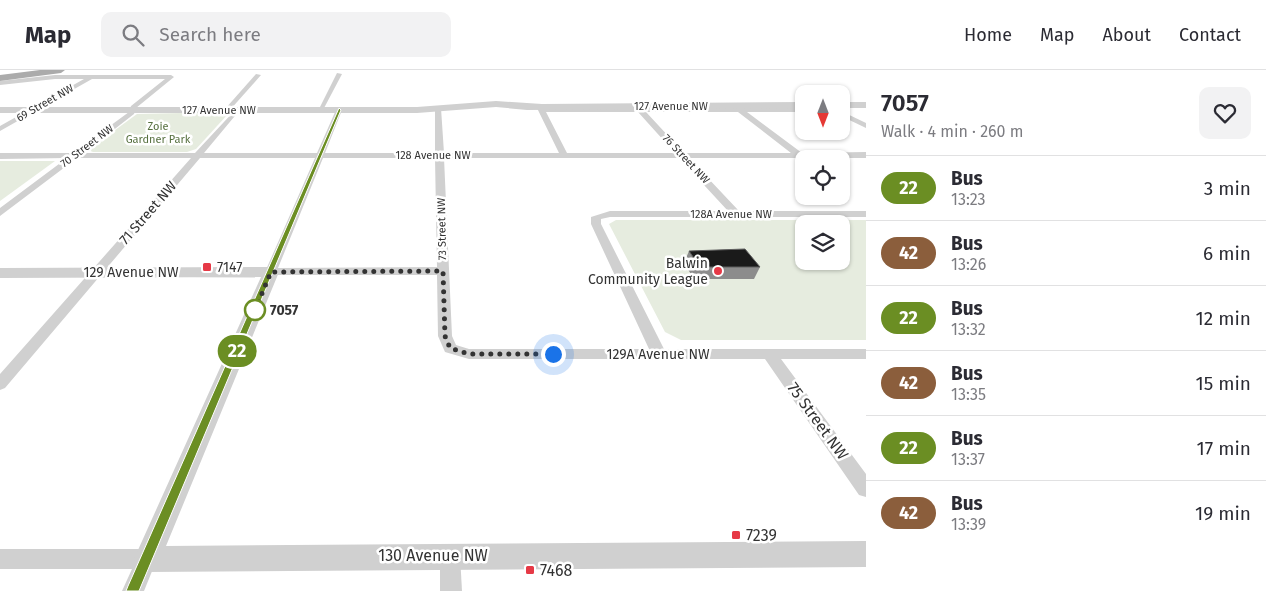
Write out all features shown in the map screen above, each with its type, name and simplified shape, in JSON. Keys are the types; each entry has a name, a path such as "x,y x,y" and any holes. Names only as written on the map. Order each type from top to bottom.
{"main road":[{"path":"0,76 35,70"},
{"path":"0,76 61,70"}],"street":[{"path":"320,110 339,74"},
{"name":"71 Street NW","path":"0,384 196,156 258,75"},
{"path":"0,83 55,77 91,77"},
{"name":"70 Street NW","path":"0,213 132,113 132,110 171,78 91,77"},
{"name":"69 Street NW","path":"0,129 91,77"},
{"name":"127 Avenue NW","path":"736,108 795,105"},
{"path":"850,105 866,105"},
{"name":"127 Avenue NW","path":"0,110 339,110 438,108 795,110"},
{"name":"73 Street NW","path":"438,108 445,336 450,348"},
{"path":"540,108 564,155"},
{"name":"76 Street NW","path":"638,108 736,214"},
{"path":"736,108 795,151"},
{"path":"133,591 339,110"},
{"path":"850,117 866,117"},
{"path":"850,117 866,126"},
{"name":"128 Avenue NW","path":"0,156 795,155"},
{"name":"128 Avenue NW","path":"850,155 866,155"},
{"name":"128A Avenue NW","path":"659,354 596,224 596,217 610,214 866,214"},
{"name":"129 Avenue NW","path":"0,273 443,271"},
{"name":"129A Avenue NW","path":"450,348 469,354 866,354"},
{"name":"75 Street NW","path":"769,354 866,489"},
{"name":"130 Avenue NW","path":"0,559 866,554"},
{"path":"450,555 451,591"}],"green space":[{"name":"Zoie Gardner Park","path":"227,112 228,114 196,149 187,152 93,152 88,150 137,114"},
{"path":"0,161 55,161 0,201"},
{"path":"616,220 795,220 795,270 850,270 850,220 866,220 866,340 681,340 665,332 609,224"}],"building":[{"path":"745,249 760,267 700,267 689,251"}],"bus line":[{"name":"22","path":"133,591 339,110"}],"place":[{"name":"7147","path":"207,267"},
{"name":"Balwin Community League","path":"718,271"},
{"name":"7057","path":"255,310"},
{"name":"7239","path":"736,535"},
{"name":"7468","path":"530,570"}],"route":[{"path":"255,310 271,272 443,271 445,336 450,348 469,354 553,354"}]}
